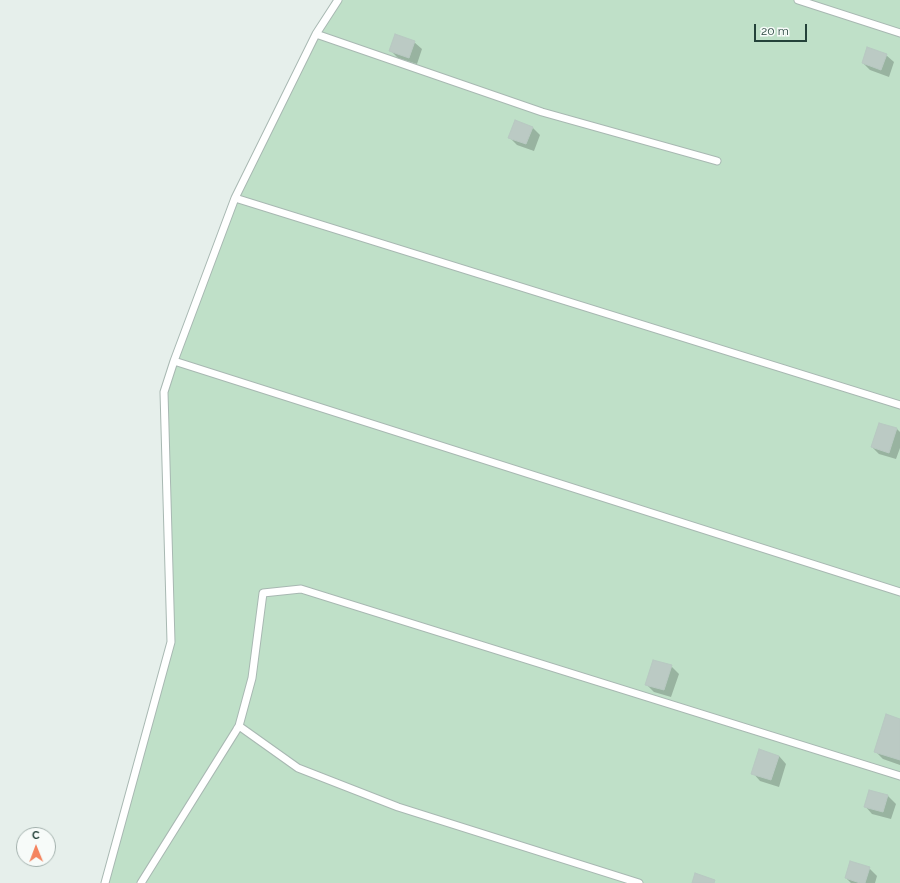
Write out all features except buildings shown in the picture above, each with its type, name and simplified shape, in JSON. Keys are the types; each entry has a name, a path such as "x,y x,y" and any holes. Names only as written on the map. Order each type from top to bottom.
{"lane":[{"path":"114,883 106,882 171,642 164,392 234,198 316,34 338,0"},
{"path":"798,0 900,33"},
{"path":"316,34 542,112 717,161"},
{"path":"234,198 900,406"},
{"path":"174,361 900,592"},
{"path":"141,883 239,726 252,678 263,593 301,589 900,776"},
{"path":"239,726 298,768 398,807 639,883"}],"green space":[{"path":"338,0 900,0 900,883 105,883 171,642 164,392 235,198 316,34"}]}
